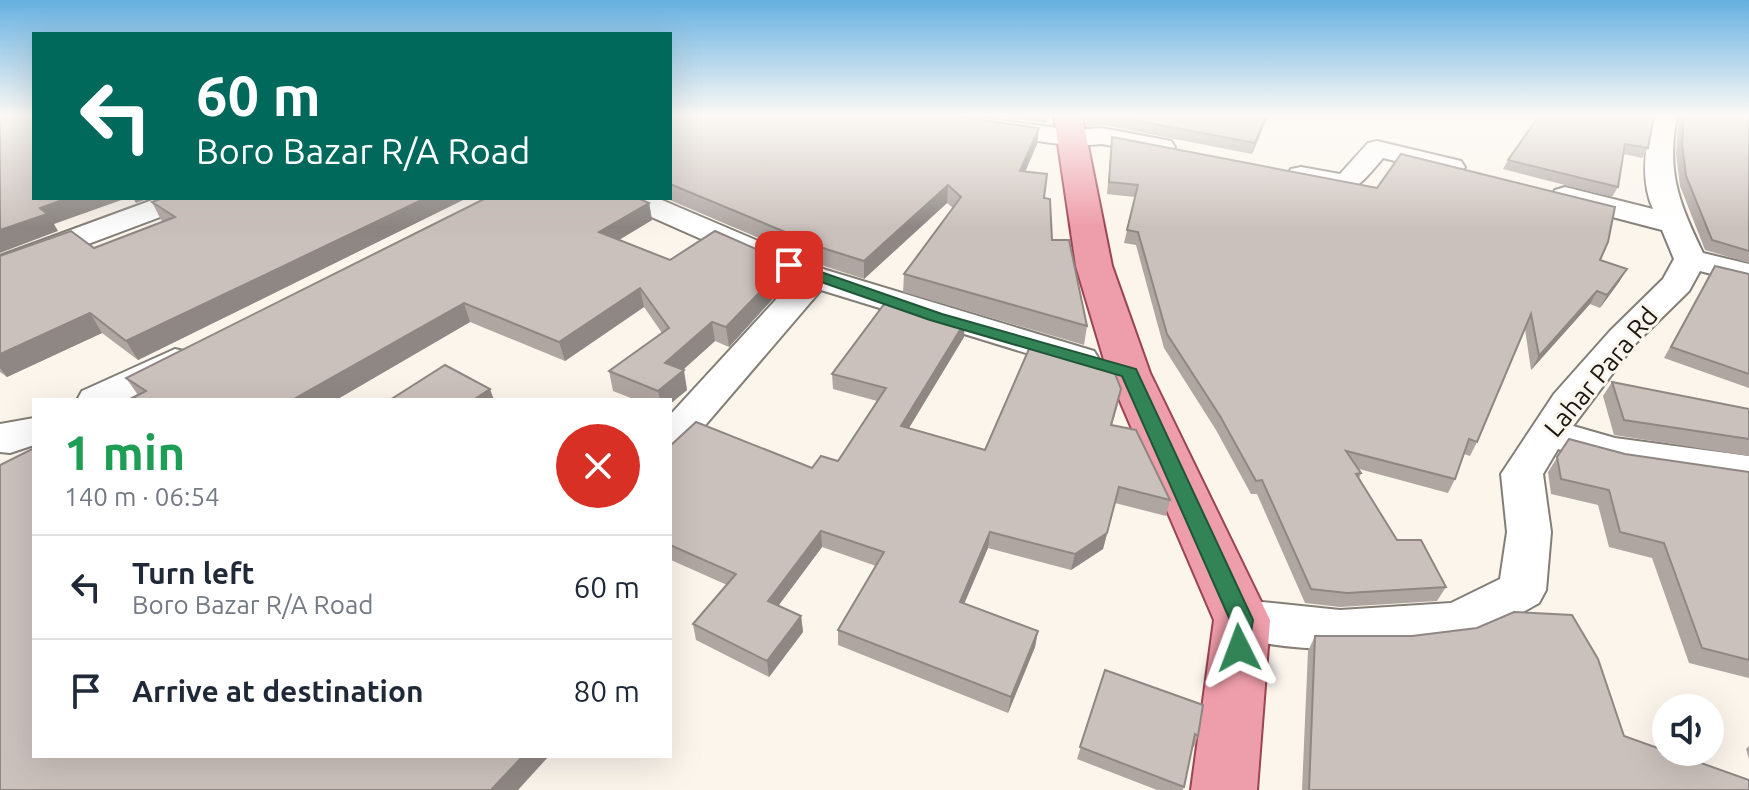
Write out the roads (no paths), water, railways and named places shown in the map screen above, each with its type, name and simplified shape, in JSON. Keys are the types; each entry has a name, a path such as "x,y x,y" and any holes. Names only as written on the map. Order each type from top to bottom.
{"main road":[{"path":"1075,153 1094,266 1129,373 1242,620 1224,790"}],"street":[{"path":"1273,169 1347,184 1374,153"},
{"path":"1393,153 1470,172"},
{"path":"1659,153 1662,197 1671,223 1690,259 1749,274"},
{"path":"1532,188 1671,223"},
{"path":"637,200 815,277 936,317 1129,373"},
{"path":"0,267 177,201"},
{"name":"Lahar Para Rd","path":"1242,620 1340,630 1457,623 1522,590 1529,532 1522,474 1548,433 1622,338 1677,284 1690,259"},
{"path":"672,438 815,277"},
{"path":"100,398 206,344"},
{"path":"0,438 10,439 32,432"},
{"path":"1548,433 1615,452 1749,471"}]}
